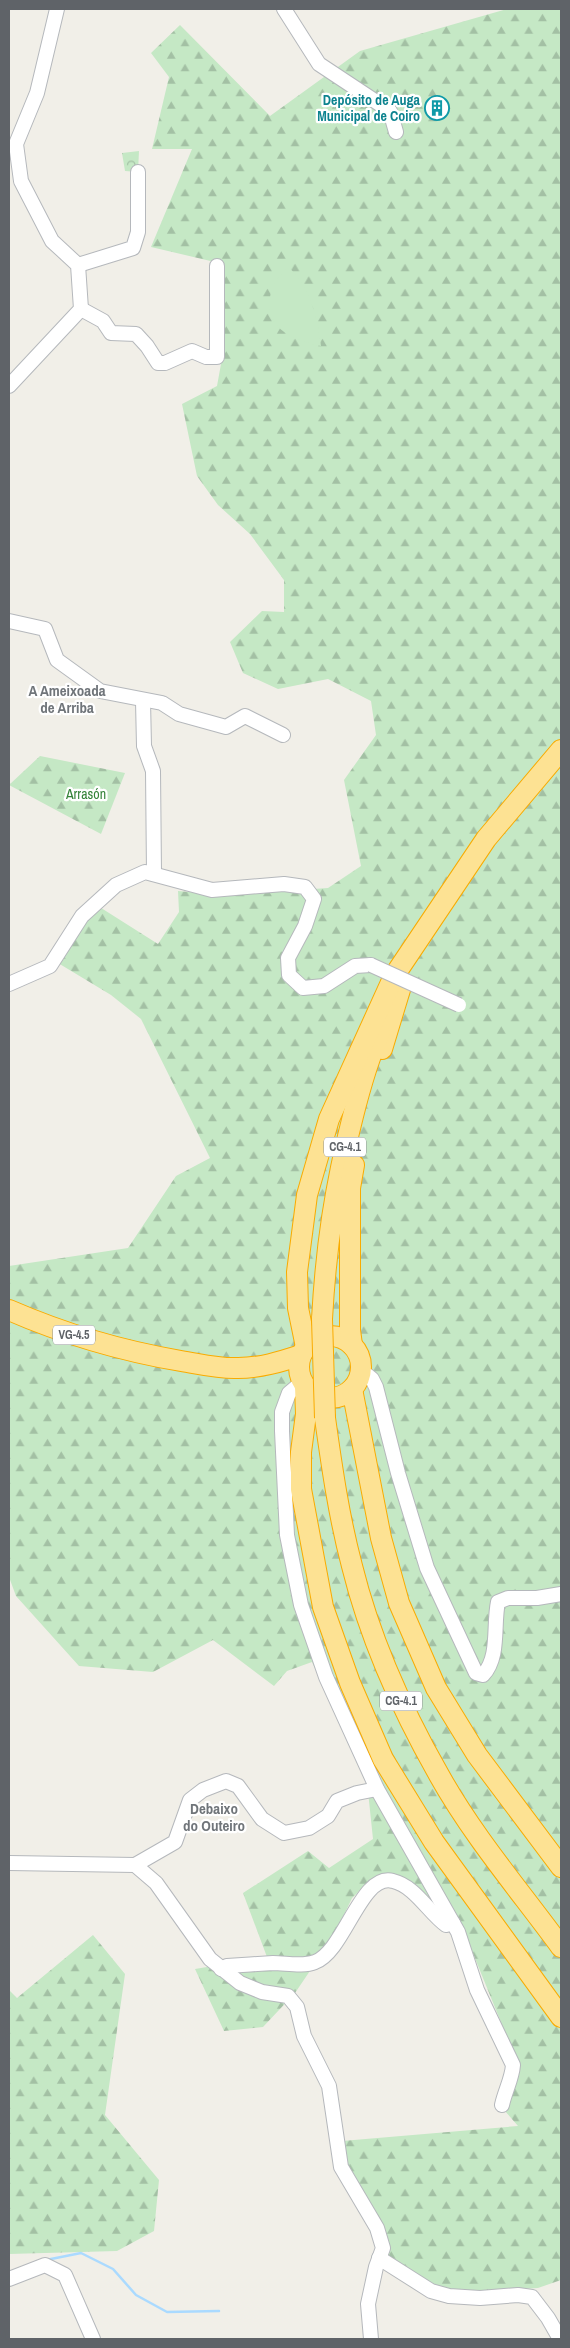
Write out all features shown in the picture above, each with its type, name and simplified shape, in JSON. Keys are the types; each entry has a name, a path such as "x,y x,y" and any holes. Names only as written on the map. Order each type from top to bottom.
{"highway":[{"name":"CG-4.1","path":"561,750 545,766 486,839 436,913 378,1037 360,1089 339,1170 326,1248 322,1319 325,1418 336,1498 352,1567 372,1630 394,1686 439,1775 480,1838 561,1947"},
{"path":"436,913 394,976 329,1119 307,1195 297,1272 306,1414 301,1452 301,1489 323,1607 350,1683 383,1759 434,1842 561,2017"},
{"path":"352,1345 350,1330 350,1188 364,1108 402,983"},
{"name":"VG-4.5","path":"9,1310 39,1323 89,1340 141,1354 218,1368 264,1366 303,1369"},
{"path":"328,1336 337,1336 352,1345 358,1352 361,1370 352,1389 343,1396 333,1398 313,1394 303,1369 312,1341 328,1336"},
{"path":"352,1389 381,1538 398,1603 436,1688 477,1755 561,1867"}],"street":[{"path":"57,9 37,93 16,144 21,180 52,241 78,265 81,309"},
{"path":"284,9 319,64 390,111 396,132"},
{"path":"78,265 133,248 138,232 138,172"},
{"path":"81,309 103,321 111,333 136,334 147,346 158,363 165,363 192,351 206,357 217,357 217,266"},
{"path":"9,386 15,371 81,309"},
{"path":"9,621 45,629 57,660 100,691 143,701 162,703 179,714 226,727 245,716 283,735"},
{"path":"143,701 144,746 152,771 154,874"},
{"path":"9,984 50,966 82,916 116,885 145,872 212,890 284,884 305,888 314,899 305,926 288,958 289,975 302,988 324,986 355,966 371,965 459,1006"},
{"path":"303,1369 289,1393 282,1412 287,1535 301,1605 326,1677 377,1789 458,1932 477,1990 513,2065 512,2076 504,2092 502,2105"},
{"path":"361,1370 372,1379 376,1387 398,1472 427,1568 476,1673 483,1675 489,1669 496,1636 498,1602 508,1598 537,1598 561,1594"},
{"path":"9,1863 135,1864 175,1842 190,1800 203,1790 226,1781 238,1786 262,1819 284,1833 310,1828 328,1816 337,1802 357,1793 377,1789"},
{"path":"135,1864 156,1883 210,1959 221,1969 240,1983 262,1992 288,1996 296,2007 304,2036 329,2086 341,2167 377,2228 383,2248 368,2304 371,2339"},
{"path":"221,1969 271,1963 310,1964 321,1959 339,1940 368,1891 378,1882 393,1880 408,1889 436,1918 446,1925 453,1923"},
{"path":"379,2258 431,2291 449,2296 480,2298 518,2295 532,2298 548,2318 560,2339"},
{"path":"9,2279 45,2265 64,2275 94,2339"}],"green space":[{"path":"507,9 561,9 561,2280 538,2288 445,2291 417,2277 387,2255 348,2175 342,2141 518,2126 505,2111 518,2064 459,1919 374,1877 352,1898 335,1934 295,1993 263,2027 224,2031 195,1969 267,1957 243,1893 308,1851 329,1868 373,1839 367,1782 312,1662 287,1671 274,1686 213,1640 153,1672 79,1666 16,1596 9,1577 9,1266 128,1248 176,1176 210,1158 141,1019 111,995 58,963 98,906 158,944 179,912 178,891 223,895 328,888 361,866 344,780 376,735 371,701 328,679 278,689 243,673 230,642 262,611 284,612 284,580 250,534 218,505 197,476 182,404 217,386 223,353 219,263 151,247 192,149 152,149 169,77 151,53 180,25 270,116 360,51"},
{"path":"139,151 138,172 125,171 122,153"},
{"path":"288,267 302,283 312,304 321,346 289,335 274,322 270,313 269,302 273,286"},
{"name":"Arrasón","path":"40,756 125,773 101,834 9,785"},
{"path":"93,1935 125,1974 105,2115 159,2180 154,2231 117,2251 9,2254 9,1990 17,1998"}],"waterway":[{"path":"46,2260 81,2253 113,2269 136,2295 167,2312 219,2311"}],"place":[{"name":"Depósito de Auga Municipal de Coiro","path":"437,108"}],"district":[{"name":"A Ameixoada de Arriba","path":"67,700"},
{"name":"Debaixo do Outeiro","path":"214,1818"}]}
